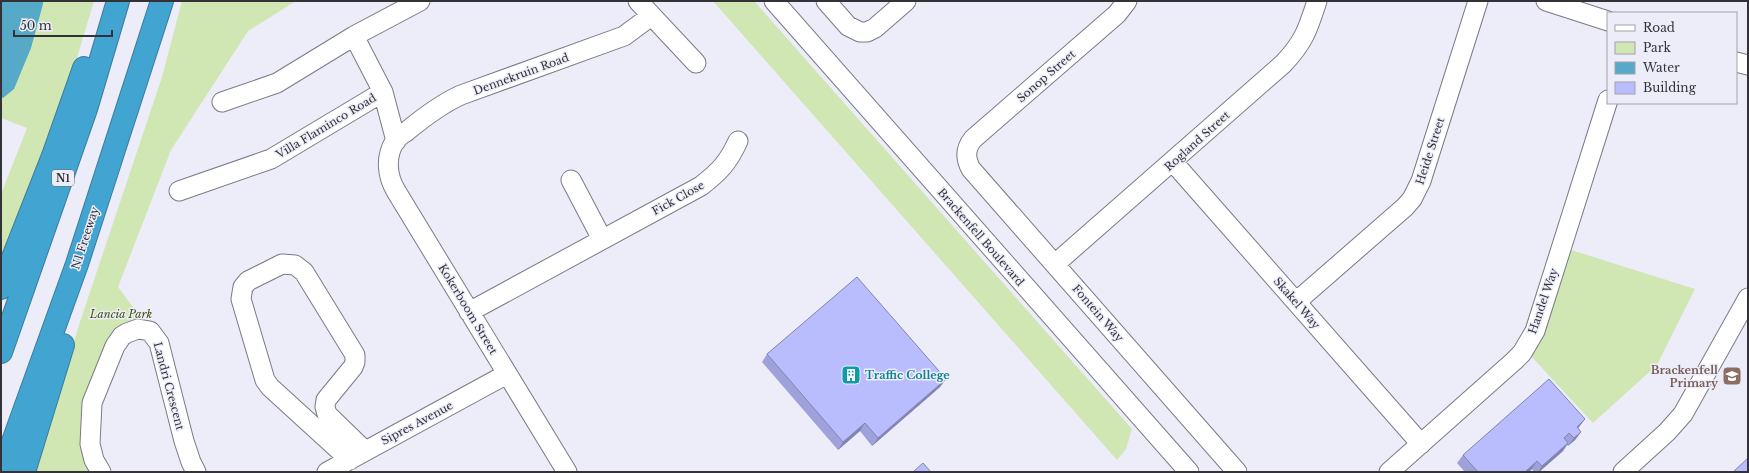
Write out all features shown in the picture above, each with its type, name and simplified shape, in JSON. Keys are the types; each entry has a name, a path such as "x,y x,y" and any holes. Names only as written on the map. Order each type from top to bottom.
{"highway":[{"path":"1,288 53,156 89,55 100,29 117,1"},
{"name":"N1","path":"1,352 86,109 117,1"},
{"name":"N1 Freeway","path":"2,472 82,248 162,1"},
{"path":"24,472 76,301 82,270 82,248"}],"street":[{"path":"222,102 277,83 354,36 420,1"},
{"path":"638,1 696,63"},
{"name":"Brackenfell Boulevard","path":"774,1 1189,472"},
{"path":"826,1 848,26 860,32 867,32 875,28 906,1"},
{"name":"Sonop Street","path":"966,152 973,140 1117,14 1127,1"},
{"name":"Rogland Street","path":"1055,264 1173,162 1295,52 1308,31 1317,1"},
{"name":"Heide Street","path":"1296,302 1405,207 1414,194 1421,181 1478,1"},
{"path":"1546,1 1607,21"},
{"name":"Dennekruin Road","path":"396,141 428,114 448,101 624,36 651,16"},
{"name":"Villa Flaminco Road","path":"354,36 383,92 396,141"},
{"path":"1737,62 1748,65"},
{"name":"Villa Flaminco Road","path":"179,191 272,159 383,92"},
{"name":"Handel Way","path":"1389,472 1514,362 1528,344 1535,331 1607,103"},
{"name":"Kokerboom Street","path":"396,141 388,164 391,182 567,472"},
{"name":"Fick Close","path":"469,312 701,186 718,174 727,162 738,141"},
{"name":"Fontein Way","path":"966,152 966,160 971,169 1237,472"},
{"name":"Skakel Way","path":"1173,162 1421,444"},
{"path":"571,180 602,239"},
{"path":"282,264 295,265 304,272 355,355 353,367 326,400 325,407 327,414 357,455 270,387 265,380 241,299 243,287 254,277 282,264"},
{"path":"1623,472 1667,432 1683,414 1748,298"},
{"name":"Landri Crescent","path":"101,472 94,460 90,444 92,403 118,341 127,333 138,329 150,331 157,338 184,441 196,472"},
{"name":"Sipres Avenue","path":"327,472 507,374"}],"green space":[{"path":"1,1 94,1 73,71 1,266 1,194 27,128 1,118"},
{"name":"Lancia Park","path":"182,1 296,1 248,31 171,150 118,287 141,318 141,323 109,343 93,472 33,472 80,322 162,77"},
{"path":"713,1 754,1 1132,429 1126,449 1117,460"},
{"path":"1568,249 1695,289 1657,365 1593,423 1530,355"}],"water":[{"path":"1,1 43,1 31,48 14,89 3,98 1,97"}],"building":[{"name":"Traffic College","path":"857,277 946,379 878,438 865,423 843,442 767,354"},
{"path":"1549,379 1585,419 1577,427 1581,432 1574,438 1569,433 1564,438 1568,443 1542,466 1537,461 1525,472 1478,472 1463,455"},
{"path":"1748,458 1748,472 1733,472"},
{"path":"923,463 931,472 913,472"}],"place":[{"name":"Traffic College","path":"851,375"},
{"name":"Brackenfell Primary","path":"1732,376"}]}
